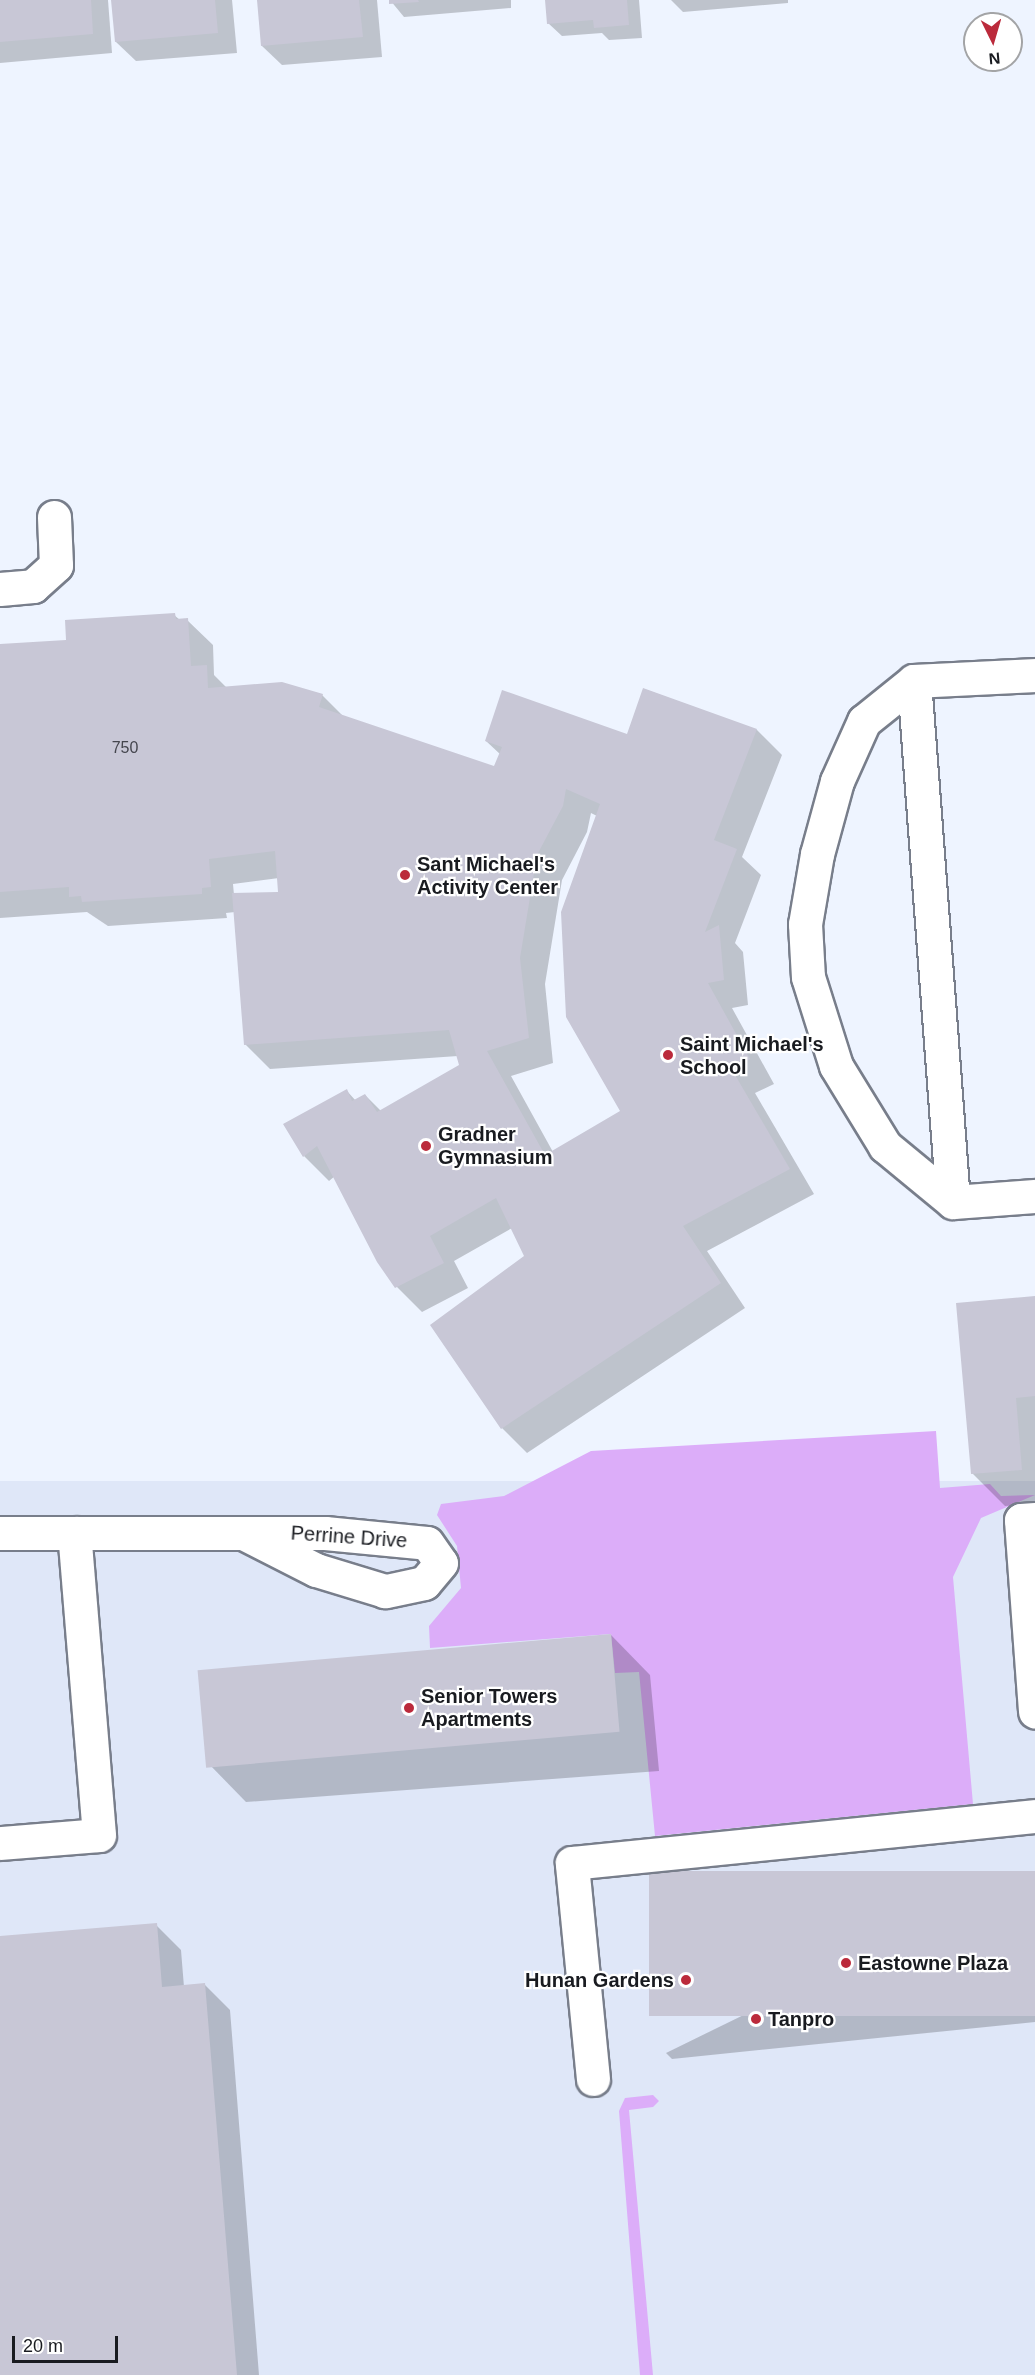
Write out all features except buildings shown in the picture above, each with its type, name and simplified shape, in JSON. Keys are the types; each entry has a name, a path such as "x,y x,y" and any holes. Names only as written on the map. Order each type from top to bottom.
{"street":[{"path":"0,589 33,586 56,565 54,517"},
{"path":"1035,675 914,681 864,721 837,781 817,854 805,924 808,977 836,1066 885,1146 953,1203 1035,1196"},
{"path":"914,681 953,1203"},
{"path":"1035,1518 1021,1520 1035,1712"},
{"name":"Perrine Drive","path":"0,1533 74,1533 243,1533 325,1533 427,1543 441,1563 424,1583 385,1591 316,1570 243,1533"},
{"path":"0,1843 99,1835 74,1533"},
{"path":"593,2079 573,1863 1035,1816"}],"shaded area":[{"path":"936,1431 940,1488 990,1484 1001,1496 1035,1495 981,1518 953,1577 973,1804 655,1836 639,1672 615,1673 611,1634 430,1648 429,1626 461,1588 457,1546 437,1515 441,1504 504,1496 591,1451"},
{"path":"0,1481 1035,1481 1035,2375 0,2375"},
{"path":"653,2095 659,2101 653,2107 629,2110 653,2375 640,2375 619,2111 625,2098"}],"place":[{"name":"Sant Michael's Activity Center","path":"405,875"},
{"name":"Saint Michael's School","path":"668,1055"},
{"name":"Gradner Gymnasium","path":"426,1146"},
{"name":"Senior Towers Apartments","path":"409,1708"},
{"name":"Eastowne Plaza","path":"846,1963"},
{"name":"Hunan Gardens","path":"686,1980"},
{"name":"Tanpro","path":"756,2019"}]}
